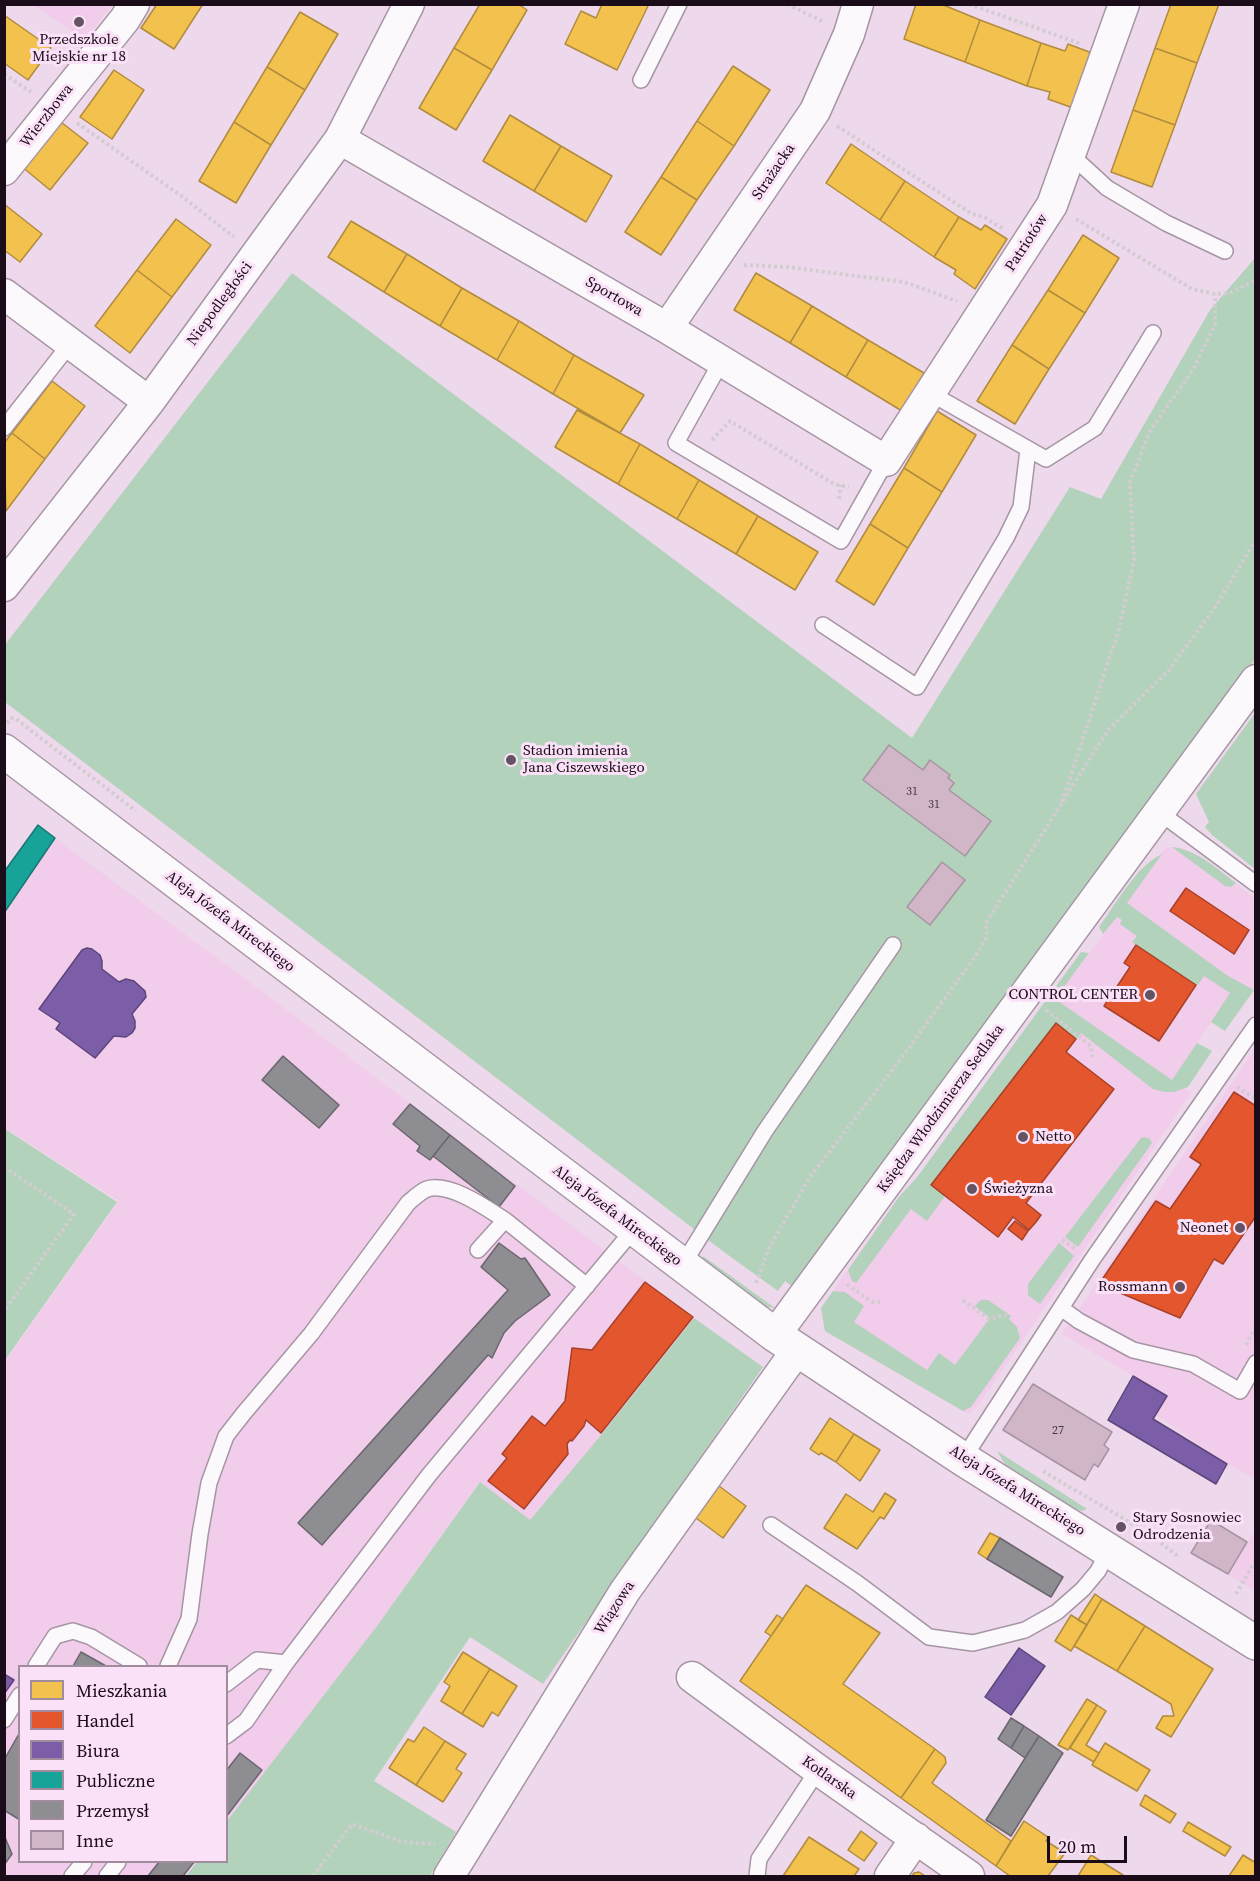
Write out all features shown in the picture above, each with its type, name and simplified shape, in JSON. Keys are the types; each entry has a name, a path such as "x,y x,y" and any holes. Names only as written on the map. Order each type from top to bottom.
{"street":[{"name":"Wierzbowa","path":"4,170 125,19 134,4"},
{"name":"Niepodległości","path":"4,586 149,402 340,140 409,4"},
{"name":"Strażacka","path":"667,328 815,111 849,34 858,4"},
{"name":"Patriotów","path":"886,460 1052,205 1124,4"},
{"name":"Sportowa","path":"340,140 667,328 886,460"},
{"path":"4,294 149,402"},
{"name":"Księdza Włodzimierza Sedlaka","path":"786,1343 1159,812 1256,680"},
{"name":"Aleja Józefa Mireckiego","path":"6,730 634,1229 786,1343 963,1459 1256,1643"},
{"name":"Wiązowa","path":"454,1867 625,1591 786,1343"},
{"name":"Kotlarska","path":"692,1677 818,1770 969,1876"},
{"path":"890,1876 916,1838"}],"lane":[{"path":"641,80 679,4"},
{"path":"1070,154 1107,188 1166,223 1225,251"},
{"path":"930,393 1046,459 1095,428 1153,333"},
{"path":"4,428 70,344"},
{"path":"721,362 676,443 697,456 841,541 886,460"},
{"path":"823,624 916,687 1006,538 1021,507 1028,450"},
{"path":"1159,812 1256,884"},
{"path":"682,1266 765,1131 893,945"},
{"path":"963,1459 1092,1260 1256,1024"},
{"path":"169,1665 189,1619 209,1483 226,1436 312,1334 408,1203 425,1190 436,1188 456,1193 505,1220 587,1286"},
{"path":"478,1250 505,1220"},
{"path":"228,1734 246,1721 286,1664 429,1475 634,1229"},
{"path":"1061,1308 1079,1321 1133,1350 1193,1364 1240,1391 1256,1363"},
{"path":"771,1525 857,1583 929,1637 973,1643 1025,1630 1057,1612 1083,1589 1098,1571 1109,1550"},
{"path":"37,1665 55,1636 73,1631 91,1637 137,1665"},
{"path":"228,1682 257,1659 286,1664"},
{"path":"4,1720 18,1698"},
{"path":"758,1876 759,1859 818,1770"},
{"path":"72,1876 83,1863"},
{"path":"107,1876 117,1863"}],"path":[{"path":"787,4 849,34"},
{"path":"969,4 1107,53"},
{"path":"53,108 171,189 236,239"},
{"path":"815,111 972,214 984,217 1027,245"},
{"path":"1052,205 1192,289 1215,294 1230,293 1256,280"},
{"path":"714,261 745,266 787,267 904,282 983,311"},
{"path":"1059,810 1119,629 1134,560 1130,483 1150,430 1194,368 1215,324 1215,294"},
{"path":"697,456 730,421 834,484 850,487 866,496"},
{"path":"756,1283 770,1248 810,1177 903,1056 977,954 987,937 987,923 1108,730 1168,671 1216,606 1256,540"},
{"path":"1038,1004 1091,1046 1092,1057"},
{"path":"1234,1085 1256,1099"},
{"path":"4,1167 74,1214 4,1311"},
{"path":"1062,1240 1080,1252"},
{"path":"852,1288 872,1302 883,1302"},
{"path":"963,1300 989,1319 1004,1315 1009,1317"},
{"path":"1240,1354 1256,1327"},
{"path":"1085,1497 1162,1542 1181,1559"},
{"path":"1236,1594 1256,1560"},
{"path":"313,1876 352,1824 403,1842 436,1844 454,1867"}],"shaded area":[{"name":"Przedszkole Miejskie nr 18","path":"33,5 112,5 85,40"},
{"path":"55,838 694,1318 602,1434 529,1520 479,1482 377,1626 228,1820 228,1665 18,1665 18,1863 196,1863 186,1876 5,1876 5,1362 119,1201 5,1128 5,913"},
{"path":"1166,847 1182,848 1198,856 1255,898 1255,991 1238,982 1172,1080 1191,1093 977,1407 968,1414 825,1331 821,1308 899,1197 909,1188 1117,917"},
{"path":"1255,1049 1255,1479 1227,1464 1156,1415 1167,1396 1062,1334"},
{"path":"1255,1530 1255,1591 1229,1575"}],"green space":[{"name":"Stadion imienia Jana Ciszewskiego","path":"1255,258 1255,659 795,1289 785,1281 778,1291 724,1252 5,702 4,646 292,273 912,738 1070,487 1101,499 1210,310"},
{"path":"1255,713 1255,869 1205,827 1209,822 1196,794"},
{"path":"1172,847 1198,856 1236,883 1231,887 1225,886"},
{"path":"1162,854 1127,903 1228,976 1254,990 1225,1031 1211,1022 1230,993 1204,976 1196,985 1132,942 1137,936 1120,924 1122,920 1117,917 1103,934 1099,927 1135,876 1153,859"},
{"path":"1081,952 1089,953 1055,999 1172,1080 1197,1043 1212,1051 1188,1087 1174,1092 1153,1089 1081,1033 1076,1039 1056,1023 932,1185 945,1196 927,1221 911,1209 856,1283 852,1281 848,1270 899,1197 918,1176"},
{"path":"5,1129 117,1202 5,1360"},
{"path":"1145,1137 1152,1143 1078,1247 1065,1237 1141,1138"},
{"path":"1059,1243 1074,1256 1040,1304 1028,1295 1028,1284"},
{"path":"703,1256 775,1308 762,1306 704,1262"},
{"path":"833,1291 845,1292 864,1306 854,1322 927,1370 939,1353 955,1365 990,1318 975,1306 981,1300 988,1300 1011,1316 1009,1319 1017,1327 1020,1338 971,1407 963,1411 825,1331 821,1308"},
{"path":"694,1318 763,1367 543,1684 470,1637 374,1781 456,1832 430,1876 186,1876 196,1863 228,1863 228,1820 377,1626 480,1482 530,1520"},
{"path":"997,1451 1087,1509 1082,1511 1076,1509 1005,1464"}],"building: Mieszkania":[{"path":"157,4 203,4 174,49 141,28"},
{"path":"480,4 518,4 527,10 492,70 454,48"},
{"path":"602,4 649,4 617,70 565,44 581,11 596,18"},
{"path":"916,4 941,4 980,20 965,62 904,39"},
{"path":"1171,4 1219,4 1197,63 1155,48"},
{"path":"300,12 338,34 305,90 267,67"},
{"path":"4,15 51,48 28,80 4,63"},
{"path":"980,20 1041,43 1027,86 965,62"},
{"path":"1041,43 1065,51 1068,44 1092,53 1073,108 1048,99 1050,92 1027,86"},
{"path":"454,48 492,70 456,130 419,108"},
{"path":"1155,48 1197,63 1175,125 1133,110"},
{"path":"733,66 770,90 734,146 697,121"},
{"path":"267,67 305,90 271,145 234,122"},
{"path":"114,70 144,90 112,139 80,117"},
{"path":"1133,110 1175,125 1152,187 1111,172"},
{"path":"510,115 561,146 534,191 483,161"},
{"path":"57,119 88,143 50,190 21,166"},
{"path":"697,121 734,146 697,200 661,177"},
{"path":"234,122 271,145 236,203 199,181"},
{"path":"851,144 905,181 880,220 826,183"},
{"path":"561,146 612,176 586,222 534,191"},
{"path":"661,177 697,200 661,255 625,232"},
{"path":"905,181 959,217 934,257 880,220"},
{"path":"4,204 42,234 20,262 4,250"},
{"path":"959,217 981,230 985,225 1007,239 975,289 954,274 956,270 934,257"},
{"path":"176,219 211,245 172,297 137,270"},
{"path":"351,221 407,254 384,292 328,257"},
{"path":"1083,235 1119,258 1085,313 1048,290"},
{"path":"407,254 462,288 440,326 384,292"},
{"path":"137,270 172,297 130,353 95,326"},
{"path":"756,273 812,306 790,343 734,310"},
{"path":"462,288 519,321 497,360 440,326"},
{"path":"1048,290 1085,313 1049,369 1012,345"},
{"path":"812,306 868,340 846,377 790,343"},
{"path":"519,321 574,355 553,394 497,360"},
{"path":"868,340 924,373 902,411 846,377"},
{"path":"1012,345 1049,369 1015,424 977,401"},
{"path":"574,355 644,395 620,433 553,394"},
{"path":"52,381 85,406 45,459 12,433"},
{"path":"577,410 640,444 618,484 555,447"},
{"path":"937,411 976,435 942,492 904,468"},
{"path":"12,433 45,459 6,511 4,443"},
{"path":"640,444 699,480 677,519 618,484"},
{"path":"904,468 942,492 908,548 870,524"},
{"path":"699,480 758,516 736,554 677,519"},
{"path":"758,516 818,552 795,590 736,554"},
{"path":"870,524 908,548 874,605 836,581"},
{"path":"830,1418 854,1434 836,1462 810,1449"},
{"path":"854,1434 880,1450 860,1481 836,1462"},
{"path":"719,1486 746,1506 723,1538 696,1518"},
{"path":"885,1493 896,1500 884,1519 880,1517 857,1549 824,1528 846,1494 873,1512"},
{"path":"990,1533 1000,1538 987,1559 978,1553"},
{"path":"806,1585 880,1633 843,1684 935,1749 901,1798 740,1681"},
{"path":"1095,1594 1102,1599 1087,1625 1078,1620"},
{"path":"1102,1599 1145,1626 1117,1671 1074,1646"},
{"path":"777,1615 783,1619 771,1636 765,1632"},
{"path":"1071,1615 1087,1625 1071,1651 1055,1641"},
{"path":"1145,1626 1213,1669 1171,1737 1156,1728 1163,1716 1174,1716 1171,1704 1117,1671"},
{"path":"463,1652 490,1669 462,1714 441,1701 450,1686 444,1682"},
{"path":"490,1669 517,1686 498,1716 492,1712 483,1727 462,1714"},
{"path":"1087,1699 1097,1705 1068,1750 1058,1745"},
{"path":"1097,1705 1106,1711 1086,1745 1099,1753 1094,1762 1070,1748"},
{"path":"424,1727 445,1741 416,1785 389,1768 408,1739 414,1742"},
{"path":"445,1741 466,1754 456,1769 462,1773 443,1802 416,1785"},
{"path":"1105,1743 1150,1770 1137,1791 1092,1765"},
{"path":"935,1749 945,1757 946,1763 932,1783 1011,1841 996,1866 901,1798"},
{"path":"1145,1795 1176,1814 1170,1823 1140,1805"},
{"path":"1024,1821 1048,1837 1046,1841 1065,1853 1048,1876 1010,1876 996,1866"},
{"path":"1188,1822 1231,1847 1225,1856 1183,1831"},
{"path":"861,1831 877,1843 864,1861 848,1850"},
{"path":"809,1837 859,1869 854,1876 783,1876"},
{"path":"1091,1855 1123,1875 1123,1876 1078,1876"},
{"path":"1243,1855 1256,1863 1256,1876 1229,1876"},
{"path":"919,1872 925,1876 912,1876 914,1873"}],"building: Handel":[{"path":"1186,888 1249,930 1234,954 1170,911"},
{"name":"CONTROL CENTER","path":"1136,945 1196,985 1159,1041 1104,1006 1130,967 1124,963"},
{"name":"Netto","path":"1056,1023 1076,1039 1066,1052 1114,1089 1026,1203 1041,1215 1036,1222 1029,1230 1013,1217 998,1237 931,1185"},
{"path":"1234,1092 1256,1106 1256,1216 1223,1264 1214,1259 1180,1318 1099,1284 1155,1202 1170,1209 1201,1164 1190,1157"},
{"path":"1015,1221 1028,1231 1022,1240 1008,1229"},
{"path":"645,1282 693,1317 601,1433 586,1420 584,1426 567,1444 568,1454 524,1509 488,1481 507,1458 502,1454 532,1416 545,1426 565,1401 572,1348 592,1350"}],"building: Biura":[{"path":"87,948 100,955 102,969 119,982 126,979 134,981 145,991 146,997 132,1014 135,1028 132,1033 126,1037 114,1036 95,1058 56,1029 60,1023 39,1009 82,950"},
{"path":"1133,1376 1167,1396 1153,1419 1227,1464 1216,1484 1108,1420"},
{"path":"1019,1648 1045,1666 1011,1715 985,1697"},
{"path":"4,1674 14,1680 4,1694"}],"building: Publiczne":[{"path":"38,825 55,838 4,913 4,872"}],"building: Przemysł":[{"path":"283,1056 339,1105 319,1128 262,1080"},
{"path":"410,1104 450,1135 430,1160 417,1151 420,1146 393,1124"},
{"path":"450,1135 515,1186 499,1207 433,1156"},
{"path":"499,1243 521,1259 525,1258 550,1295 515,1321 504,1333 492,1358 488,1355 322,1545 298,1523 508,1290 481,1267"},
{"path":"1000,1538 1063,1577 1051,1597 987,1559"},
{"path":"81,1652 104,1665 74,1665"},
{"path":"1011,1718 1024,1726 1011,1748 998,1739"},
{"path":"1024,1726 1039,1736 1025,1758 1011,1748"},
{"path":"18,1736 18,1819 4,1810 4,1760"},
{"path":"1039,1736 1063,1753 1011,1836 986,1820"},
{"path":"240,1753 262,1770 228,1814 228,1768"},
{"path":"4,1835 12,1854 4,1865"},
{"path":"158,1863 193,1863 183,1876 148,1876"}],"building: Inne":[{"path":"889,745 923,770 930,760 950,775 948,778 954,783 949,790 991,821 965,856 863,780"},
{"path":"942,862 965,880 930,925 907,907"},
{"path":"1033,1384 1112,1432 1104,1445 1109,1449 1098,1467 1094,1464 1085,1480 1003,1430"},
{"path":"1211,1520 1247,1542 1228,1574 1191,1553"}],"place":[{"name":"Przedszkole Miejskie nr 18","path":"79,22"},
{"name":"Stadion imienia Jana Ciszewskiego","path":"511,760"},
{"name":"CONTROL CENTER","path":"1150,995"},
{"name":"Netto","path":"1023,1137"},
{"name":"Świeżyzna","path":"972,1189"},
{"name":"Neonet","path":"1240,1228"},
{"name":"Rossmann","path":"1180,1287"},
{"name":"Stary Sosnowiec Odrodzenia","path":"1121,1527"}]}
